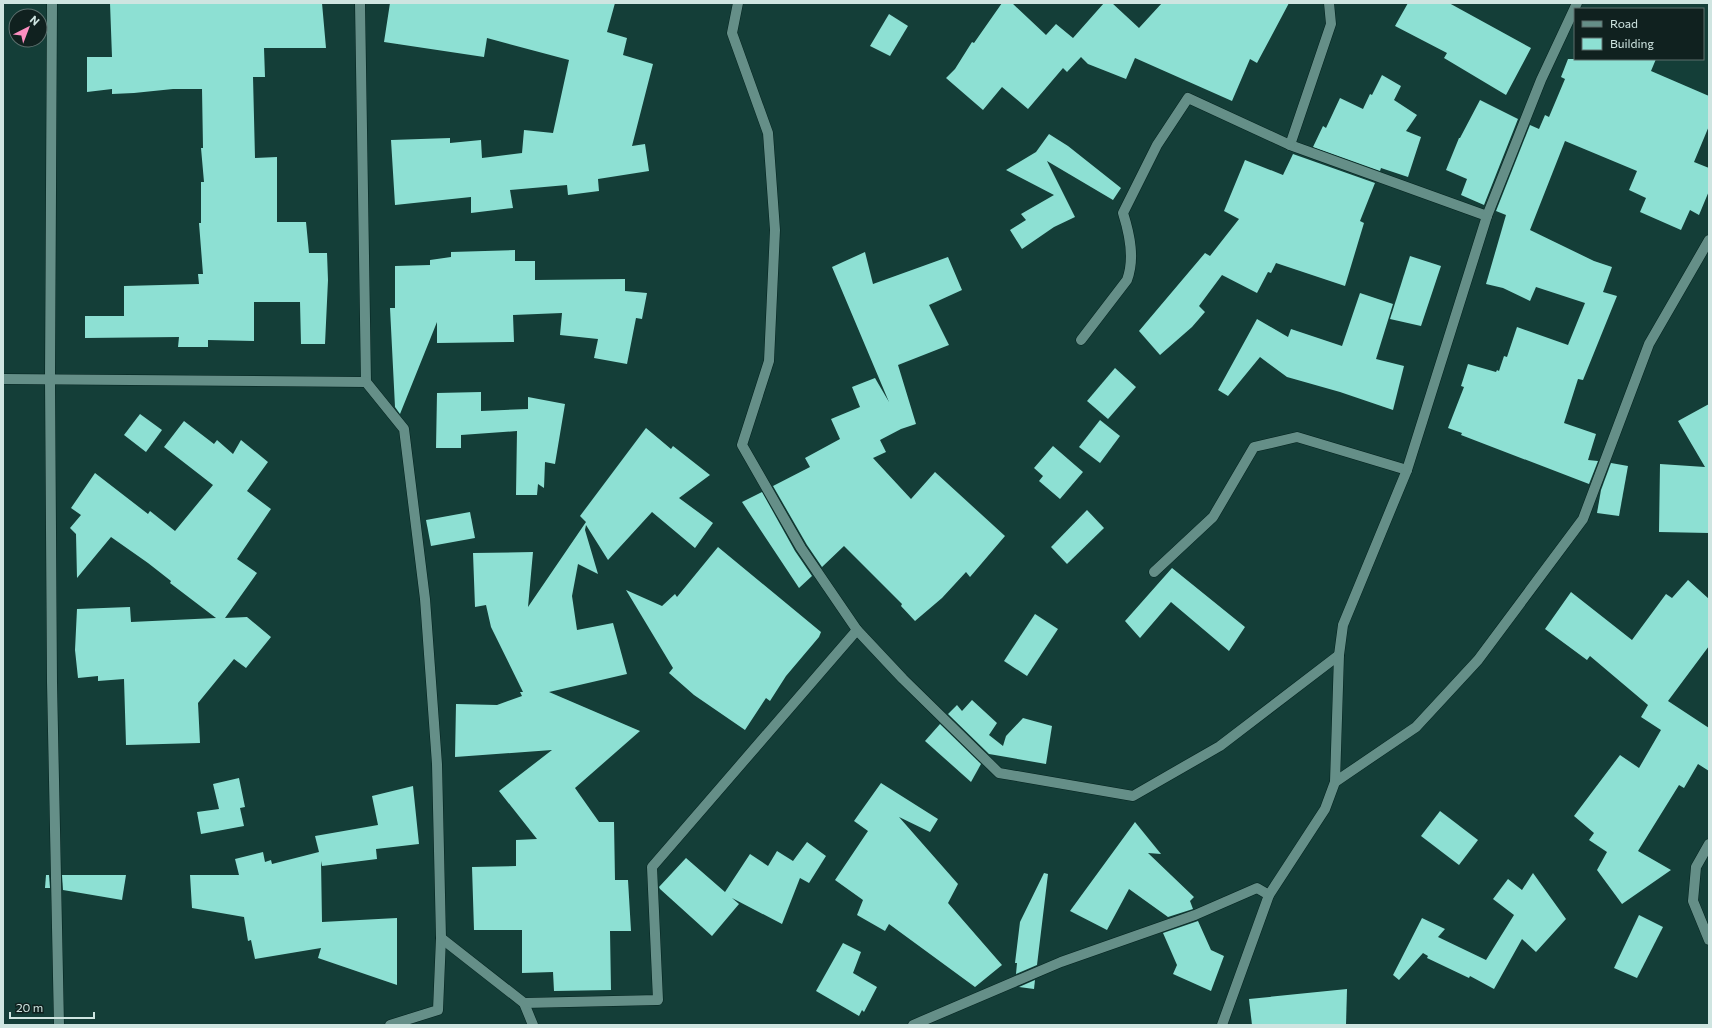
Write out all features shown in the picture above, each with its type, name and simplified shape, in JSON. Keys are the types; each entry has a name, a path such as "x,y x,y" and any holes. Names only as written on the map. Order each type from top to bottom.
{"street":[{"path":"52,3 50,379 58,1025"},
{"path":"360,3 366,382 404,428 425,599 437,764 440,938 438,1010 390,1025"},
{"path":"738,3 732,33 768,133 775,230 769,361 742,444 801,548 856,630 903,679 999,773 1133,796 1220,746 1339,655"},
{"path":"1290,145 1331,24 1329,3"},
{"path":"1222,1025 1269,896 1325,809 1336,782 1339,655 1343,625 1407,470 1487,216 1541,80 1574,9"},
{"path":"1081,340 1127,280 1130,271 1130,235 1123,213 1157,145 1188,98 1290,145 1487,216"},
{"path":"1336,782 1416,727 1478,660 1583,519 1649,344 1709,240"},
{"path":"3,378 366,382"},
{"path":"1154,572 1213,517 1254,447 1297,437 1407,470"},
{"path":"524,1004 658,1000 652,867 856,630"},
{"path":"1709,844 1696,868 1693,901 1709,940"},
{"path":"913,1025 1061,962 1195,915 1257,888 1269,896"},
{"path":"440,938 524,1004 533,1025"}],"building":[{"path":"110,3 322,3 326,48 264,48 265,77 253,77 255,158 277,157 277,222 306,222 309,253 327,253 328,280 325,344 301,344 300,302 254,302 254,341 208,340 208,347 178,347 179,337 85,338 85,316 124,316 124,286 199,284 198,274 203,274 199,223 201,223 201,182 204,182 201,148 203,148 202,89 173,89 112,94 112,89 87,92 87,57 112,57"},
{"path":"390,3 615,3 607,32 627,38 623,55 653,64 632,146 645,144 649,171 598,179 599,191 568,195 567,185 510,190 513,208 471,213 471,197 395,205 391,140 450,138 450,143 481,140 482,158 522,153 524,130 553,133 569,60 487,38 484,57 384,42"},
{"path":"1002,3 1012,3 1046,35 1056,24 1073,38 1104,3 1112,3 1139,28 1162,3 1289,3 1257,63 1250,59 1232,101 1135,58 1126,79 1088,64 1081,57 1067,72 1063,68 1028,109 1002,87 983,110 946,78 955,69 972,42 974,43"},
{"path":"1408,3 1449,3 1531,48 1506,95 1444,58 1447,53 1395,26"},
{"path":"889,14 908,26 890,56 870,46"},
{"path":"1568,59 1656,60 1651,71 1709,96 1709,126 1694,162 1709,168 1709,191 1699,215 1690,210 1681,230 1640,212 1646,198 1629,190 1637,171 1565,141 1530,230 1594,261 1612,267 1603,292 1617,296 1583,380 1578,379 1564,423 1596,434 1588,460 1598,461 1589,484 1461,435 1462,433 1448,428 1464,387 1461,386 1468,364 1496,372 1497,370 1499,371 1504,356 1507,357 1517,327 1568,345 1585,303 1536,287 1530,301 1503,288 1486,284 1506,215 1496,211 1530,125 1539,129 1545,115 1549,117 1565,79 1561,77"},
{"path":"1382,75 1401,86 1394,100 1417,115 1406,131 1421,137 1408,177 1381,168 1380,171 1313,147 1323,126 1326,128 1340,98 1363,109 1370,94 1372,95"},
{"path":"1480,100 1518,119 1484,205 1461,195 1467,179 1446,170 1459,138"},
{"path":"1049,134 1068,146 1121,188 1113,200 1047,161 1075,217 1054,227 1022,249 1010,230 1026,220 1021,214 1054,195 1006,170 1036,152"},
{"path":"1293,154 1375,183 1360,221 1364,223 1345,286 1276,263 1271,273 1268,272 1257,293 1222,275 1199,306 1205,312 1192,327 1160,355 1139,331 1205,253 1210,256 1239,219 1224,211 1245,160 1283,175"},
{"path":"515,250 515,261 535,261 535,280 625,279 625,291 647,293 642,319 636,318 627,364 594,358 598,339 560,335 562,313 513,315 514,342 437,343 437,322 400,414 395,407 390,308 395,308 395,266 430,265 430,260 451,257 451,252"},
{"path":"865,252 873,284 948,257 962,290 929,305 949,345 898,365 916,424 901,429 880,440 886,452 873,458 911,499 935,472 1005,536 970,577 966,572 942,598 915,621 901,606 902,604 844,546 822,567 807,545 773,486 810,467 805,458 840,439 831,419 860,407 852,387 875,378 889,402 832,267"},
{"path":"1410,256 1441,266 1421,326 1390,319"},
{"path":"1360,293 1393,304 1376,359 1404,366 1393,410 1340,392 1287,377 1260,357 1228,396 1218,390 1257,319 1288,337 1291,329 1342,346"},
{"path":"1115,368 1136,387 1108,419 1087,401"},
{"path":"481,392 481,411 528,409 528,397 565,404 555,464 545,462 544,488 538,484 537,495 516,495 517,431 461,435 461,448 436,448 437,393"},
{"path":"1709,404 1709,533 1659,532 1660,464 1705,467 1678,421"},
{"path":"140,414 162,430 146,452 124,435"},
{"path":"1100,420 1120,436 1100,463 1079,447"},
{"path":"184,421 214,444 217,440 233,454 241,440 268,462 247,491 271,509 237,559 257,573 225,618 247,617 271,637 246,668 234,659 198,703 200,743 126,745 124,679 98,681 98,676 78,678 75,650 77,609 130,607 131,622 216,618 170,583 171,581 148,563 111,537 77,578 76,534 70,528 81,515 71,508 95,473 148,514 150,511 175,531 213,485 164,447"},
{"path":"646,428 671,449 673,446 710,475 679,498 713,523 695,548 652,512 608,560 586,525 585,530 598,574 578,564 572,596 577,630 613,623 627,674 549,692 640,731 575,788 599,822 614,822 615,880 628,880 631,931 610,931 611,990 554,991 553,972 522,973 522,930 474,930 472,867 516,866 516,840 537,839 499,791 552,750 455,757 456,704 497,705 522,696 520,692 523,692 491,627 486,605 475,607 473,553 533,552 528,607 586,522 580,516"},
{"path":"1053,446 1083,472 1060,499 1039,481 1043,476 1034,468"},
{"path":"1611,463 1628,466 1619,516 1597,513 1601,490"},
{"path":"762,492 795,551 812,576 799,588 742,502"},
{"path":"1087,510 1104,528 1067,564 1051,547"},
{"path":"470,512 475,538 431,546 426,520"},
{"path":"718,547 821,632 819,637 786,676 770,701 766,698 745,730 694,695 669,673 673,668 626,590 662,606 675,594 677,597"},
{"path":"1172,568 1245,627 1229,651 1171,602 1140,638 1125,621"},
{"path":"1688,580 1709,599 1709,646 1668,701 1709,728 1709,771 1698,764 1684,788 1679,785 1638,851 1671,870 1622,904 1597,870 1607,852 1589,840 1594,833 1574,816 1620,755 1639,768 1661,730 1641,717 1648,705 1590,656 1587,660 1545,629 1571,592 1632,640 1666,594 1672,598"},
{"path":"1035,614 1058,629 1027,676 1004,661"},
{"path":"972,700 997,723 989,735 1003,746 1006,736 1023,718 1052,726 1046,764 989,754 948,714 957,705 962,711"},
{"path":"940,724 981,764 971,782 925,741"},
{"path":"239,778 245,807 240,808 244,826 201,834 197,812 219,809 213,784"},
{"path":"881,783 938,819 930,832 899,817 958,884 948,903 1002,965 975,987 889,924 885,931 857,915 863,900 835,880 868,831 854,821"},
{"path":"413,786 419,844 376,849 377,859 322,866 321,861 322,922 397,918 397,985 318,958 321,948 255,959 251,940 248,941 244,917 192,908 190,875 239,875 235,859 263,852 265,862 271,860 272,864 319,852 315,836 378,825 372,796"},
{"path":"1440,811 1478,840 1459,865 1421,836"},
{"path":"1135,822 1161,854 1148,853 1194,897 1190,901 1193,909 1168,917 1129,889 1107,930 1070,911"},
{"path":"807,842 826,856 809,883 800,878 782,924 732,898 739,904 712,936 659,887 686,858 725,892 750,854 768,866 777,851 793,861"},
{"path":"1044,873 1048,874 1037,965 1016,974 1017,963 1015,963 1020,922"},
{"path":"1533,873 1566,919 1536,952 1522,939 1494,989 1470,976 1469,978 1427,958 1428,956 1423,953 1399,980 1393,975 1422,918 1445,929 1438,937 1486,960 1514,915 1493,899 1508,879 1522,890"},
{"path":"46,875 49,875 50,888 45,888"},
{"path":"62,875 126,875 122,900 63,890"},
{"path":"1639,915 1663,927 1637,978 1614,968"},
{"path":"1198,921 1211,950 1224,956 1211,991 1173,974 1177,965 1163,933"},
{"path":"843,943 861,952 853,973 877,987 864,1012 862,1010 859,1016 816,991"},
{"path":"1035,980 1034,989 1019,987"},
{"path":"1347,989 1346,1025 1252,1025 1249,999"}]}
